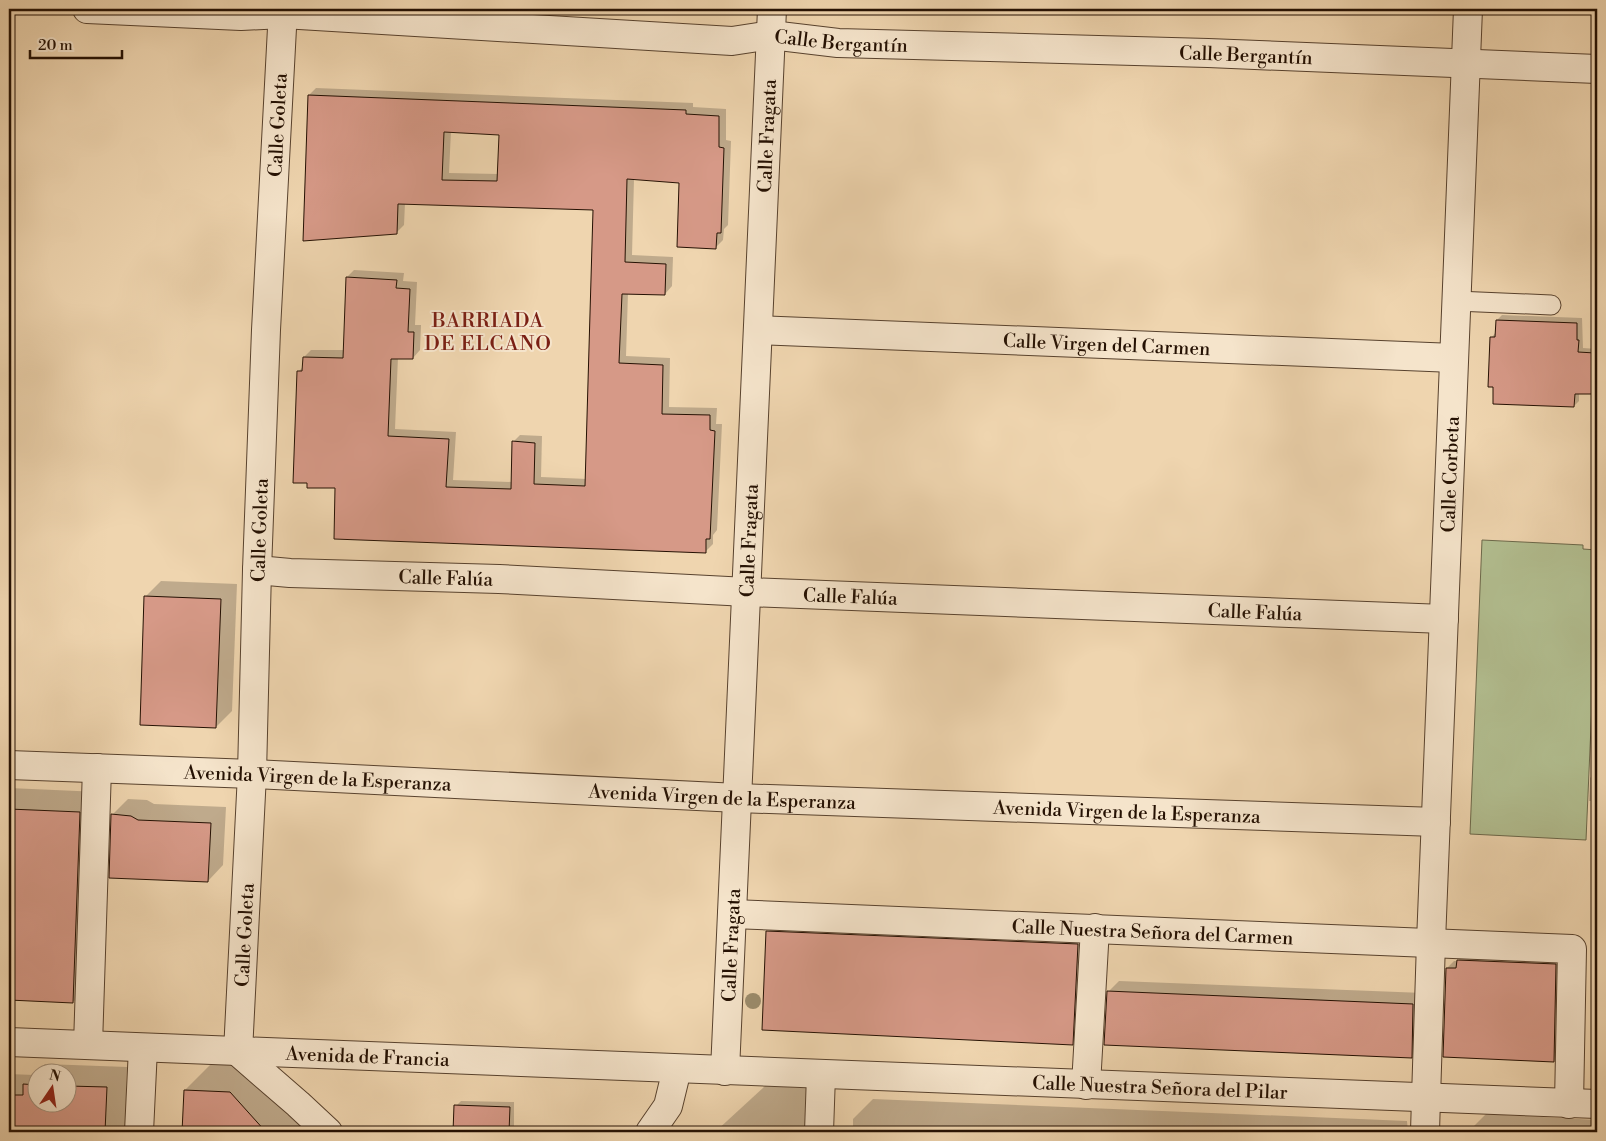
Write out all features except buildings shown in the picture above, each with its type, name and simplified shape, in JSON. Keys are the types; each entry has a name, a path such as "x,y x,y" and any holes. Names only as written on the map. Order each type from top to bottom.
{"street":[{"name":"Calle Bergantín","path":"88,9 241,16 283,12 732,41 772,22 838,43 1208,53 1597,69"},
{"name":"Calle Corbeta","path":"1425,1132 1468,9"},
{"name":"Calle Goleta","path":"238,1052 252,774 266,330 283,12"},
{"name":"Calle Fragata","path":"725,1071 772,22"},
{"name":"Calle Virgen del Carmen","path":"758,330 1454,358"},
{"name":"Calle Falúa","path":"258,570 499,579 747,592 1444,618"},
{"name":"Avenida Virgen de la Esperanza","path":"9,765 252,774 738,798 1436,822"},
{"path":"88,1045 97,768"},
{"name":"Calle Nuestra Señora del Carmen","path":"732,914 1572,949 1569,1104"},
{"path":"1086,1086 1095,928"},
{"name":"Avenida de Francia","path":"9,1042 725,1071"},
{"path":"139,1132 143,1048"},
{"path":"238,1052 328,1132"},
{"path":"650,1132 668,1106 677,1069"},
{"name":"Calle Nuestra Señora del Pilar","path":"725,1071 1597,1104"},
{"path":"819,1132 821,1075"}],"lane":[{"path":"1456,301 1550,305"}],"green space":[{"path":"1482,540 1583,545 1583,549 1597,550 1597,658 1594,658 1586,840 1470,834"}],"district":[{"name":"BARRIADA DE ELCANO","path":"488,332"}]}
